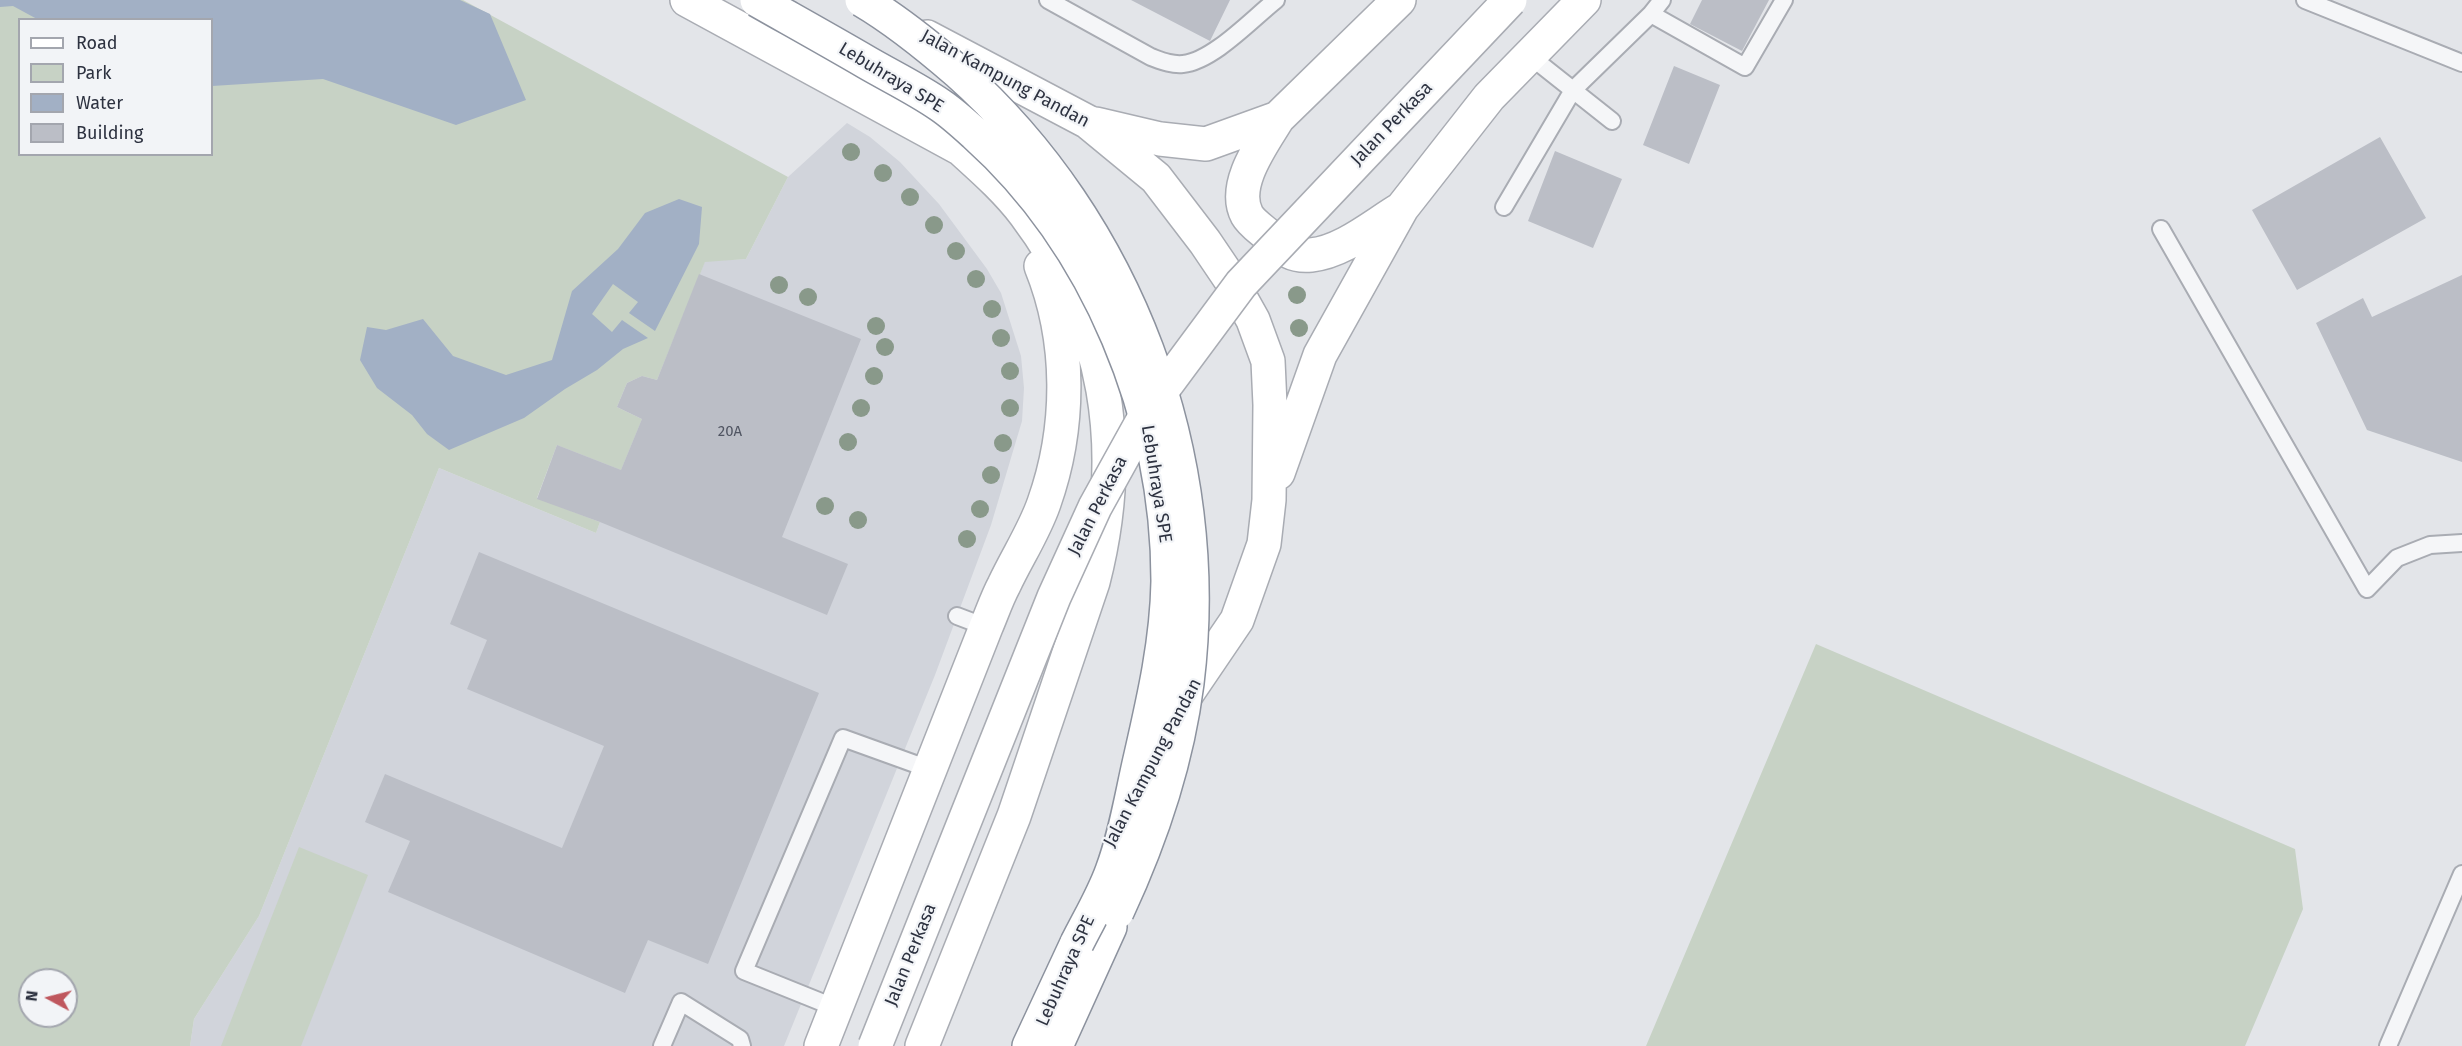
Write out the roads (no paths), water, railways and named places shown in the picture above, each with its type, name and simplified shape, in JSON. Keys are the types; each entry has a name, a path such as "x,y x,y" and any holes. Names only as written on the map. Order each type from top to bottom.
{"main road":[{"path":"687,0 961,149 994,179 1024,213 1050,250 1089,332 1101,375 1108,419 1111,464 1107,519 1093,582 1014,816 922,1046"},
{"name":"Lebuhraya SPE","path":"757,0 940,105 978,137 1043,209 1071,249 1100,299 1124,353 1140,398 1157,465 1165,524 1168,582 1164,641 1155,699 1112,871 1031,1046"},
{"name":"Jalan Kampung Pandan","path":"857,0 1088,122 1156,178 1230,279 1253,320 1268,361 1269,500 1264,544 1237,620 1185,695 1117,829 1022,1046"},
{"name":"Lebuhraya SPE","path":"862,0 929,46 978,90 1024,138 1065,191 1100,247 1130,307 1155,369 1172,430 1184,492 1191,556 1192,620 1186,684 1175,747 1159,809 1137,869 1110,927 1062,1046"},
{"name":"Jalan Perkasa","path":"875,1046 1054,597 1095,507 1152,404 1241,284 1510,0"},
{"path":"1269,500 1320,355 1402,208 1489,97 1584,0"},
{"path":"1389,3 1278,118 1252,160 1244,184 1242,200 1247,216 1287,253 1310,256 1336,248 1402,208"},
{"path":"1088,122 1160,140 1206,144 1278,118"},
{"path":"821,1046 929,770 972,621 1004,585 1027,545 1045,502 1058,446 1063,412 1064,369 1059,325 1048,283 1032,243 1010,205 961,149"},
{"path":"1056,1046 1110,927"}],"lane":[{"path":"1048,0 1151,57 1166,63 1183,64 1199,60 1213,51 1276,0"},
{"path":"1504,207 1573,90 1651,14 1662,0"},
{"path":"1651,14 1745,67 1784,0"},
{"path":"2305,0 2462,63"},
{"path":"1530,56 1612,120"},
{"path":"2161,229 2367,589 2397,558 2430,545 2462,543"},
{"path":"836,1008 744,971 843,738 929,770"},
{"path":"2388,1046 2462,874"},
{"path":"662,1046 681,1002 740,1039 742,1046"}],"water":[{"path":"0,0 460,0 490,14 526,100 456,125 323,79 213,86 213,18 35,18 13,6 0,7"},
{"path":"679,199 702,207 699,244 655,331 629,313 638,302 613,284 592,314 612,332 622,320 648,338 623,349 597,370 524,418 449,450 427,434 412,415 377,388 360,360 367,327 386,330 423,319 453,356 506,375 552,360 572,291 618,249 645,213"}]}
